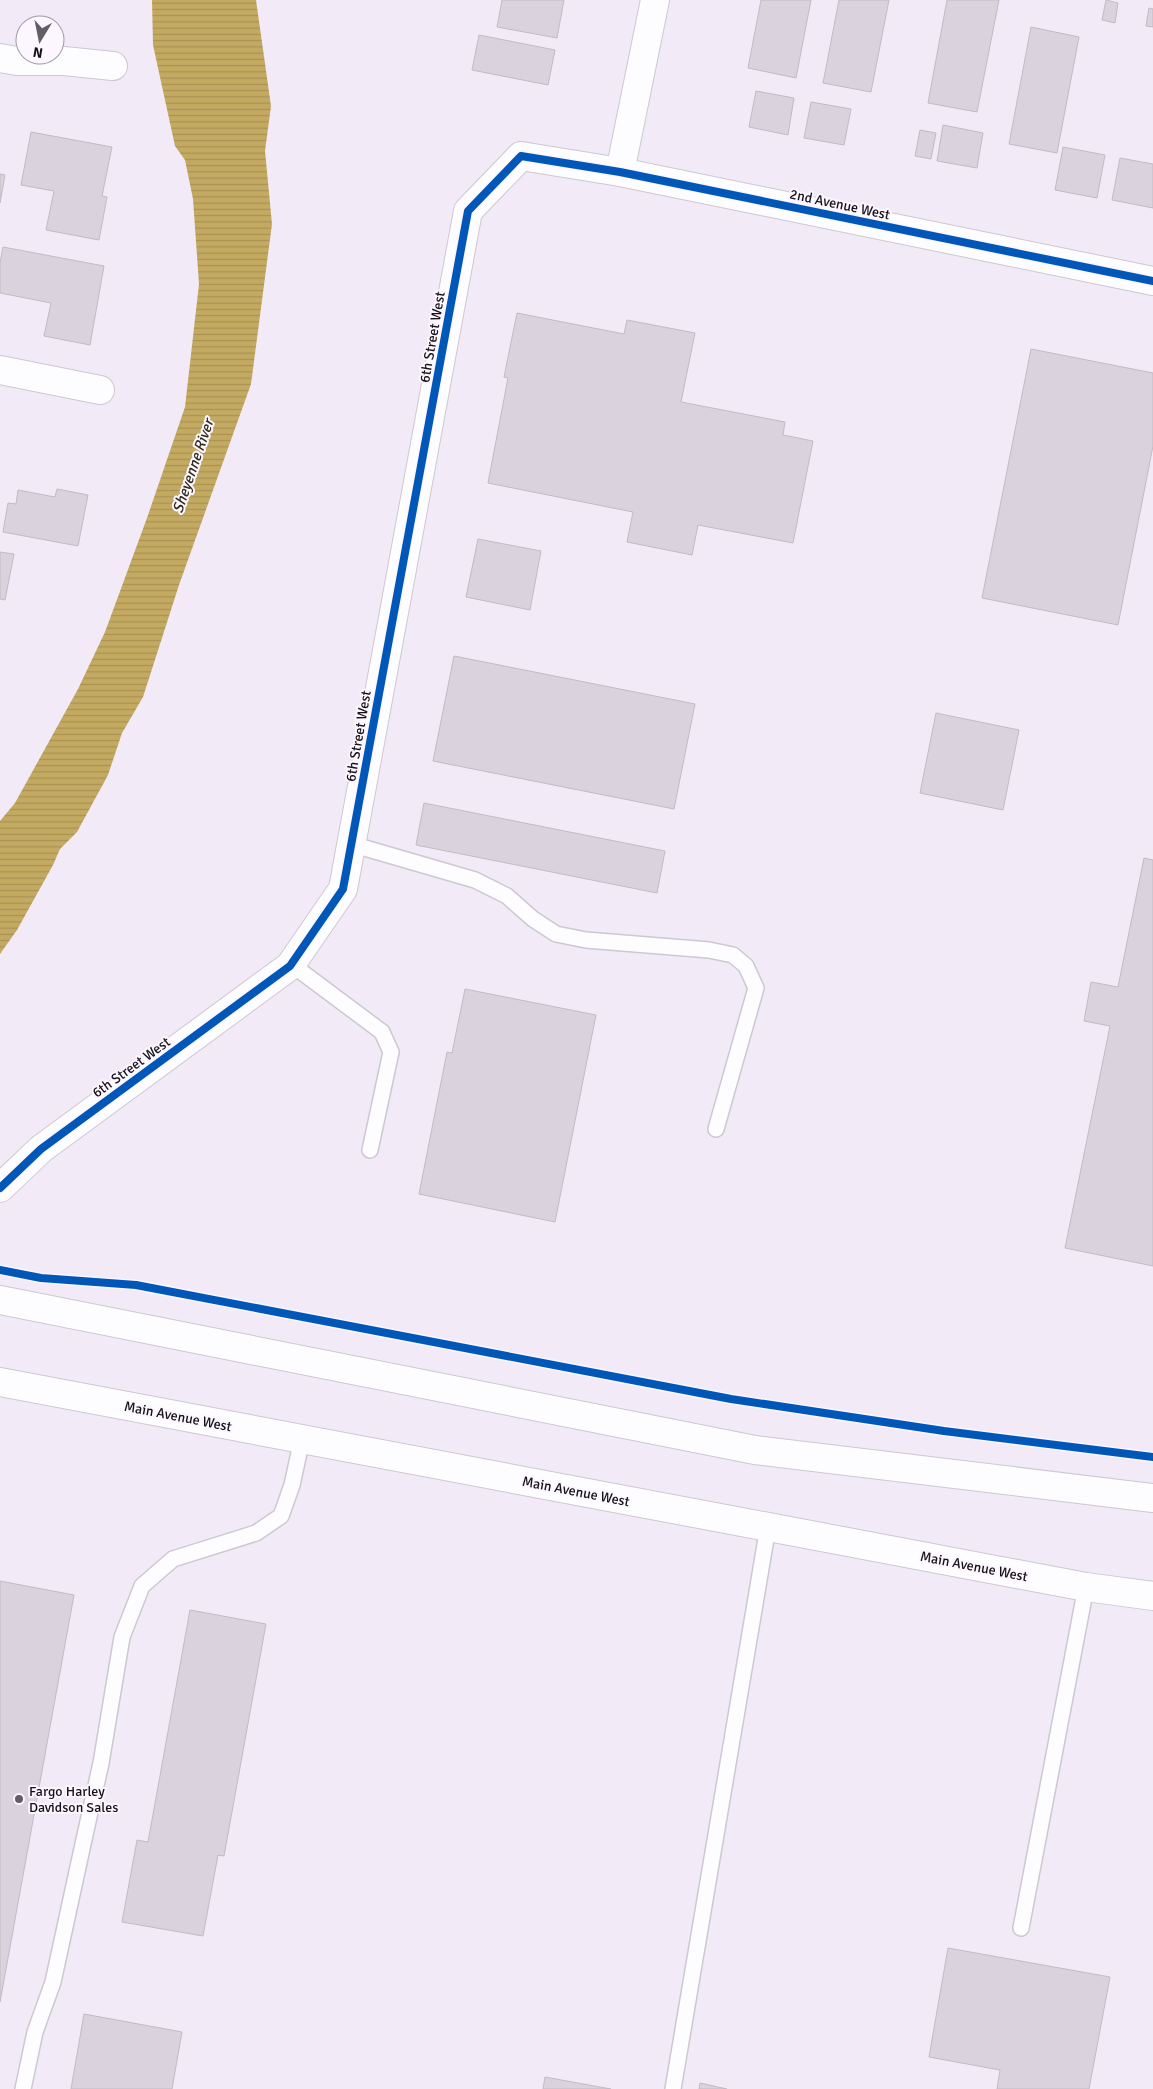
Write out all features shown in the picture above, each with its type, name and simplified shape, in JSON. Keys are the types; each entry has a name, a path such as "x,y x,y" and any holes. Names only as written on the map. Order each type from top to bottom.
{"main road":[{"path":"620,172 655,0"},
{"path":"0,58 17,61 64,61 113,66"},
{"name":"2nd Avenue West","path":"521,156 620,172 1153,281"},
{"name":"6th Street West","path":"0,1188 41,1149 291,964 343,889 468,211 521,156"},
{"path":"0,370 100,390"},
{"path":"0,1300 755,1450 1153,1498"},
{"name":"Main Avenue West","path":"0,1382 1086,1587 1153,1596"}],"lane":[{"path":"351,844 475,880 507,896 533,919 556,934 586,940 710,950 733,954 746,966 756,988 716,1129"},
{"path":"291,964 382,1032 390,1052 370,1150"},
{"path":"23,2089 35,2032 53,1982 80,1862 101,1763 122,1637 142,1586 173,1559 256,1533 281,1516 292,1485 302,1440"},
{"path":"673,2089 768,1527"},
{"path":"1021,1928 1086,1587"}],"water":[{"name":"Sheyenne River","path":"152,0 256,0 271,106 265,151 272,224 251,384 179,585 143,697 122,733 108,775 77,832 60,849 17,930 0,954 0,821 15,803 78,689 105,632 185,407 199,284 193,199 185,160 175,146 153,45"}],"building":[{"path":"502,0 564,0 557,38 497,27"},
{"path":"761,0 811,0 796,78 748,68"},
{"path":"839,0 889,0 871,92 823,83"},
{"path":"947,0 999,0 977,112 928,103"},
{"path":"1106,0 1118,3 1115,23 1102,20"},
{"path":"1149,8 1153,9 1153,27 1146,26"},
{"path":"1031,27 1079,37 1057,153 1009,144"},
{"path":"479,35 555,50 548,85 472,70"},
{"path":"756,91 794,98 788,135 749,127"},
{"path":"811,102 851,109 844,145 804,138"},
{"path":"943,125 983,133 977,168 937,161"},
{"path":"920,130 936,133 931,159 915,156"},
{"path":"31,132 112,147 102,196 107,197 99,240 46,230 54,191 21,185"},
{"path":"1063,147 1105,155 1097,198 1055,190"},
{"path":"1120,158 1153,164 1153,208 1112,200"},
{"path":"0,174 5,175 0,203"},
{"path":"3,247 104,266 90,345 44,336 51,303 0,293 0,263"},
{"path":"517,313 624,334 627,320 695,333 681,402 785,422 783,435 813,441 793,543 698,525 692,555 627,542 633,512 488,483 508,378 504,377"},
{"path":"1031,349 1153,373 1153,446 1118,625 982,598"},
{"path":"57,489 88,495 78,546 3,532 8,503 16,504 18,490 55,497"},
{"path":"478,539 541,551 530,610 466,597"},
{"path":"0,552 14,554 5,600 0,599"},
{"path":"454,656 695,704 674,809 433,761"},
{"path":"936,713 1019,730 1003,810 920,793"},
{"path":"424,803 665,851 657,893 416,845"},
{"path":"1144,858 1153,860 1153,1266 1065,1248 1110,1026 1084,1021 1091,982 1118,987"},
{"path":"465,989 596,1015 555,1222 419,1194 447,1052 452,1053"},
{"name":"Fargo Harley Davidson Sales","path":"0,1581 74,1595 0,2002"},
{"path":"190,1610 266,1624 224,1856 218,1855 203,1936 122,1922 137,1840 148,1842"},
{"path":"948,1948 1110,1977 1089,2089 997,2089 1000,2070 929,2057"},
{"path":"84,2014 182,2032 172,2089 71,2089"},
{"path":"545,2077 611,2089 543,2089"},
{"path":"700,2083 727,2089 699,2089"}],"cycle path":[{"path":"0,1188 41,1149 290,966 343,889 468,211 521,156 620,172 1153,281"},
{"path":"0,1270 41,1278 136,1285 731,1399 944,1431 1153,1457"}],"place":[{"name":"Fargo Harley Davidson Sales","path":"19,1799"}]}
